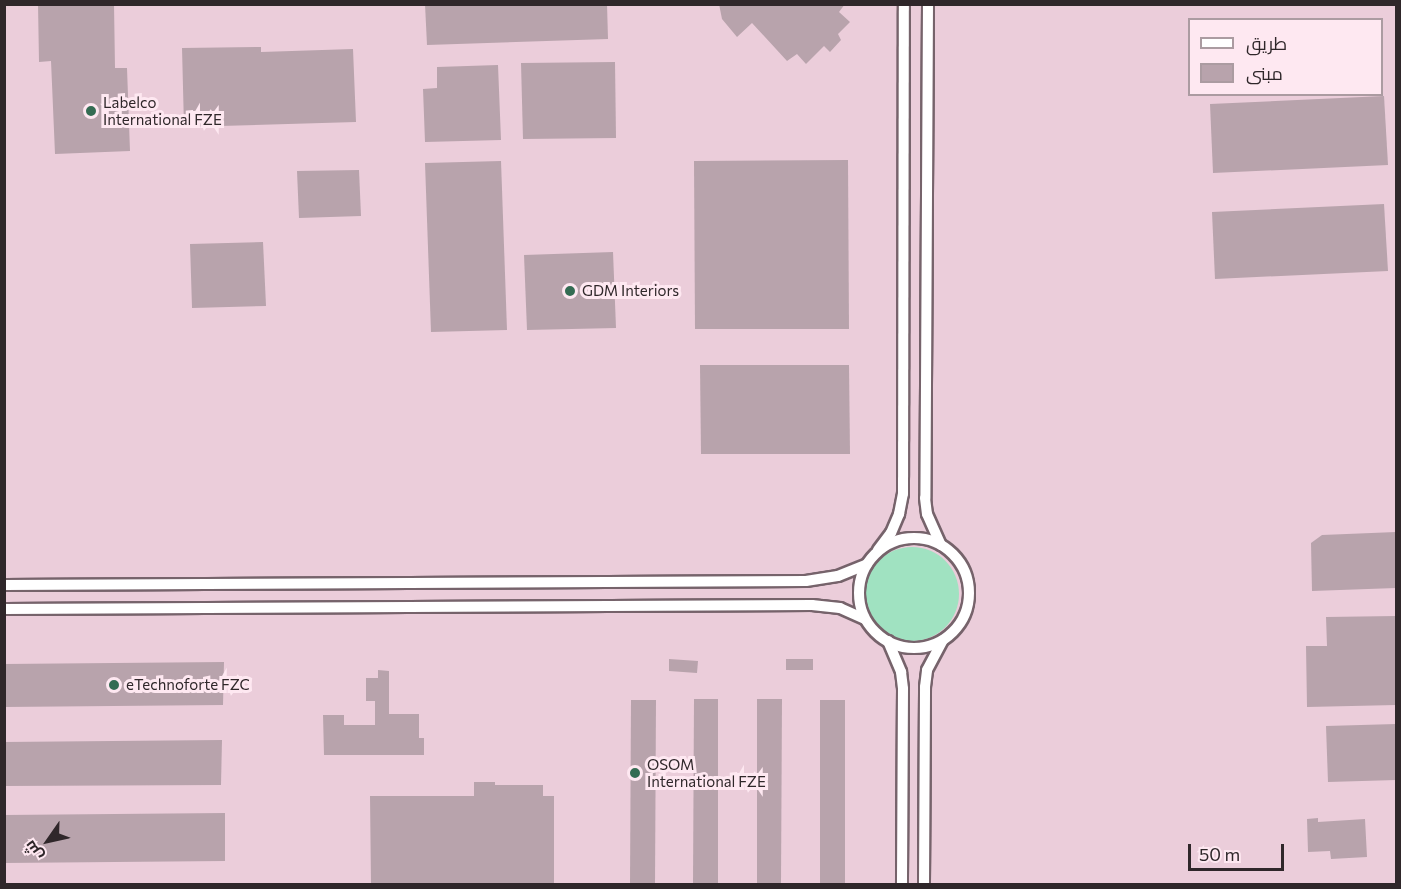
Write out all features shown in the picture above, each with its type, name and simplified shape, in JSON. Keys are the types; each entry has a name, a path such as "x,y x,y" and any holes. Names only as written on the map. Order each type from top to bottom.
{"street":[{"path":"904,4 903,494 899,514 891,533 867,564 859,591 866,619 875,631 888,641 915,648 943,640"},
{"path":"928,4 925,498 929,522 941,545"},
{"path":"878,550 893,542 909,538 926,539 941,545 959,560 969,588 969,602 964,617 933,654 925,687 924,885"},
{"path":"4,585 806,581 838,576 867,564"},
{"path":"4,609 812,605 840,608 866,619"},
{"path":"888,641 901,672 903,689 902,885"}],"shaded area":[{"path":"5,5 1396,5 1396,884 5,884"}],"green space":[{"path":"912,547 930,551 945,561 955,576 959,594 955,612 945,627 930,637 912,641 894,637 879,627 869,612 865,594 869,576 879,561 894,551"}],"building":[{"path":"38,4 114,4 115,68 127,68 130,151 55,154 51,61 39,62"},
{"path":"425,4 607,4 608,39 427,45"},
{"path":"719,4 845,4 839,12 850,22 838,34 841,40 830,52 824,46 806,64 797,54 787,61 752,23 737,37 722,19"},
{"path":"261,47 261,52 353,49 356,122 184,127 182,48"},
{"path":"615,62 616,138 523,139 521,63"},
{"path":"498,65 501,140 425,142 423,89 437,88 437,67"},
{"path":"1384,96 1388,165 1213,173 1210,104"},
{"path":"848,160 849,329 695,329 694,161"},
{"path":"501,161 507,330 431,332 425,163"},
{"path":"359,170 361,216 299,218 297,171"},
{"path":"1384,204 1388,271 1215,279 1212,212"},
{"path":"263,242 266,306 192,308 190,244"},
{"name":"GDM Interiors","path":"613,252 616,328 527,330 524,255"},
{"path":"700,365 849,365 850,454 701,454"},
{"path":"1396,532 1396,588 1312,591 1311,543 1322,535"},
{"path":"1396,616 1396,705 1307,707 1306,646 1327,646 1326,617"},
{"path":"669,659 698,661 697,673 669,671"},
{"path":"786,659 813,659 813,670 786,670"},
{"name":"eTechnoforte FZC","path":"224,662 223,705 4,707 4,664"},
{"path":"378,670 389,671 389,714 419,714 419,738 424,738 424,755 324,755 323,715 344,715 344,725 375,725 375,701 366,701 366,678 378,678"},
{"path":"694,699 718,699 718,885 693,885"},
{"path":"757,699 782,699 781,885 757,885"},
{"path":"631,700 656,700 655,885 630,885"},
{"path":"820,700 845,700 845,885 820,885"},
{"path":"1396,724 1396,780 1328,782 1326,726"},
{"path":"222,740 221,785 4,786 4,742"},
{"path":"474,782 495,782 495,785 543,785 543,796 554,796 554,885 371,885 370,796 474,796"},
{"path":"225,813 225,861 4,863 4,815"},
{"path":"1318,818 1318,822 1365,819 1367,857 1331,859 1330,851 1308,852 1307,819"}],"place":[{"name":"Labelco International FZE","path":"91,111"},
{"name":"GDM Interiors","path":"570,291"},
{"name":"eTechnoforte FZC","path":"114,685"},
{"name":"OSOM International FZE","path":"635,773"}]}
